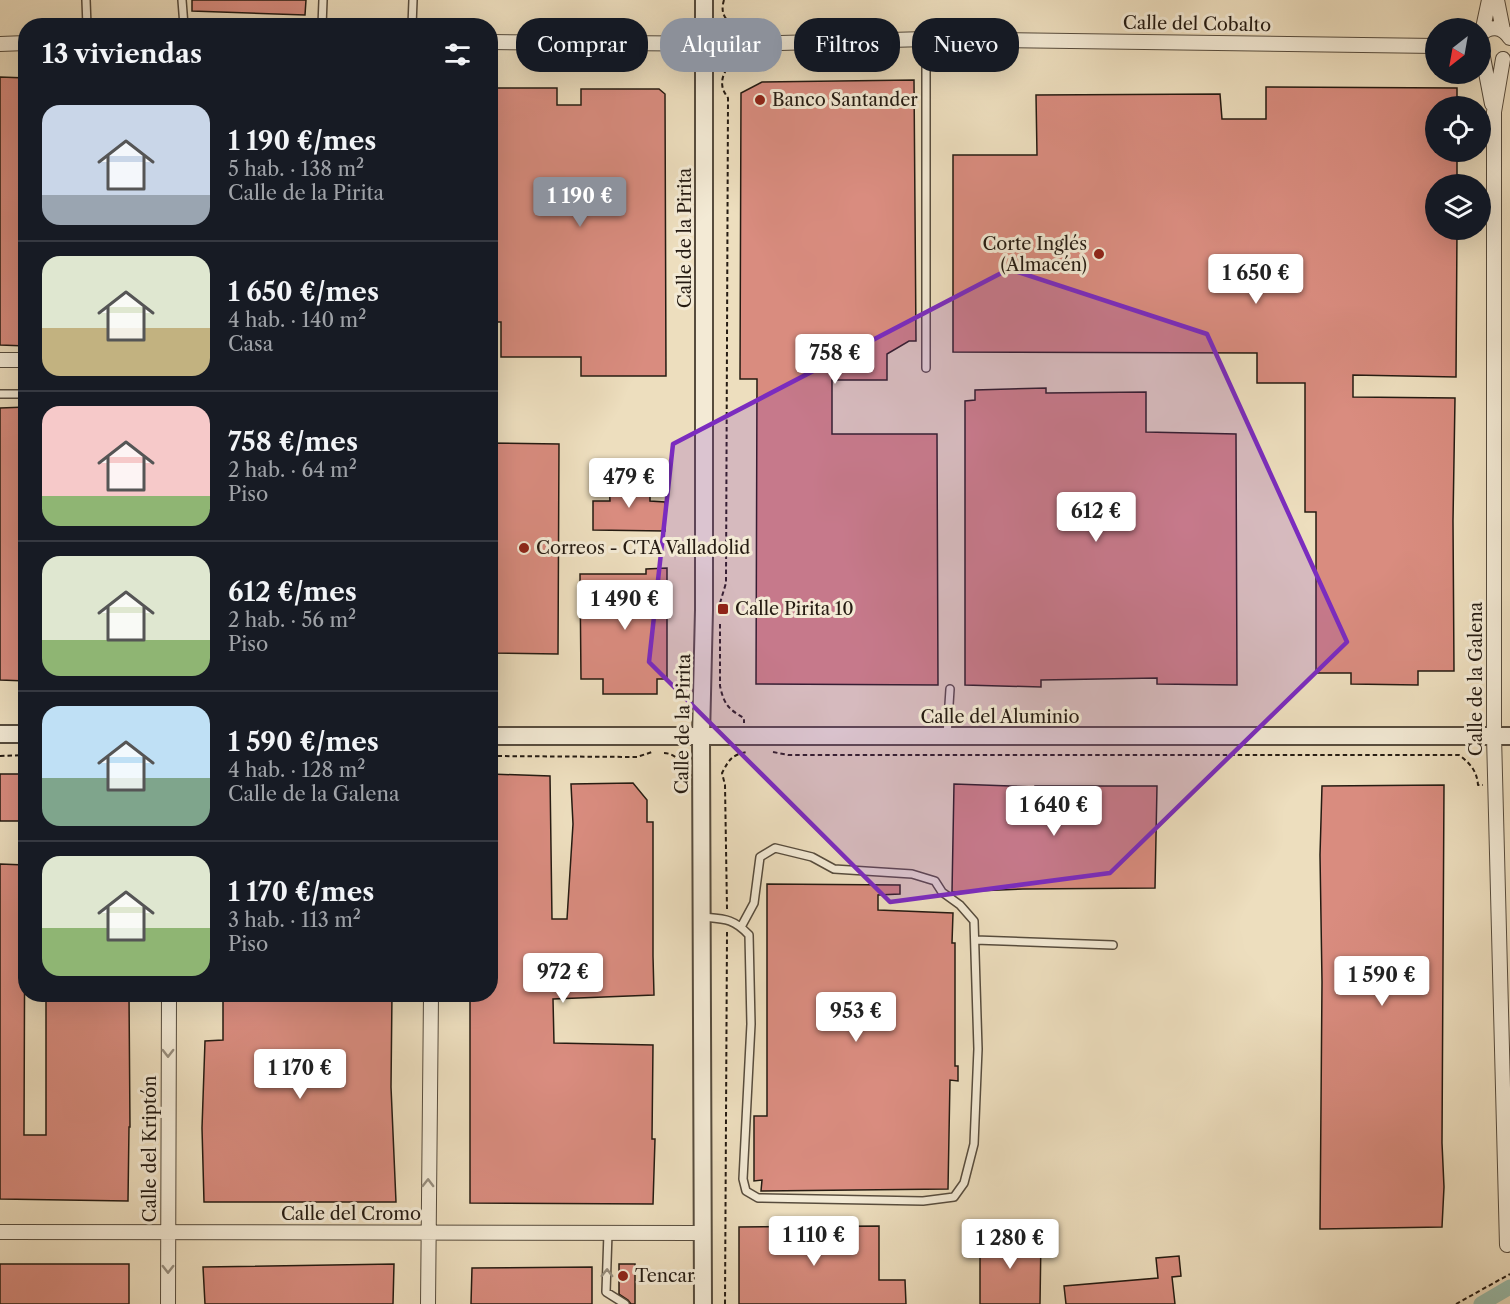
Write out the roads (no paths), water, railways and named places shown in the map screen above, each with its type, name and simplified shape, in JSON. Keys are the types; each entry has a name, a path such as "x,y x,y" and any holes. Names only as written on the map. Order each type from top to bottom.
{"street":[{"name":"Calle de la Pirita","path":"704,0 704,18"},
{"path":"1485,18 1489,0"},
{"path":"1497,0 1508,34"},
{"path":"1491,29 1508,34"},
{"name":"Calle del Cobalto","path":"782,44 912,40"},
{"name":"Calle del Cobalto","path":"1019,40 1425,45"},
{"name":"Calle del Cobalto","path":"498,42 660,44"},
{"path":"0,44 18,44"},
{"path":"1491,61 1508,55"},
{"name":"Calle de la Galena","path":"1494,112 1508,55"},
{"name":"Calle de la Pirita","path":"703,1304 701,736 704,610 704,72"},
{"name":"Calle de la Galena","path":"1488,84 1494,112 1507,1245"},
{"path":"0,360 18,360"},
{"path":"0,734 18,734"},
{"name":"Calle del Aluminio","path":"498,736 1502,736"},
{"name":"Calle del Kriptón","path":"168,1304 169,1002"},
{"path":"428,1304 431,1002"},
{"name":"Calle del Cromo","path":"0,1232 702,1233"}],"lane":[{"path":"86,0 87,18"},
{"path":"182,0 183,18"},
{"path":"322,18 323,0"},
{"path":"412,18 413,0"},
{"path":"926,72 926,368"},
{"path":"0,394 18,394"},
{"path":"946,736 950,689"},
{"path":"702,917 728,920 741,927 749,935 751,1024 743,1179 746,1191 758,1198 923,1201 954,1197 964,1183 974,1144 978,1049 974,921 942,892 935,881 912,874 834,869 812,856 775,848 760,857 754,903 741,927"},
{"path":"975,940 1113,945"},
{"path":"608,1232 606,1292 625,1304"}],"waterway":[{"path":"1481,1304 1510,1287"}],"place":[{"name":"Banco Santander","path":"760,100"},
{"name":"Corte Inglés (Almacén)","path":"1099,254"},
{"name":"Correos - CTA Valladolid","path":"524,548"},
{"name":"Calle Pirita 10","path":"723,609"},
{"name":"Tencar","path":"623,1276"}]}
